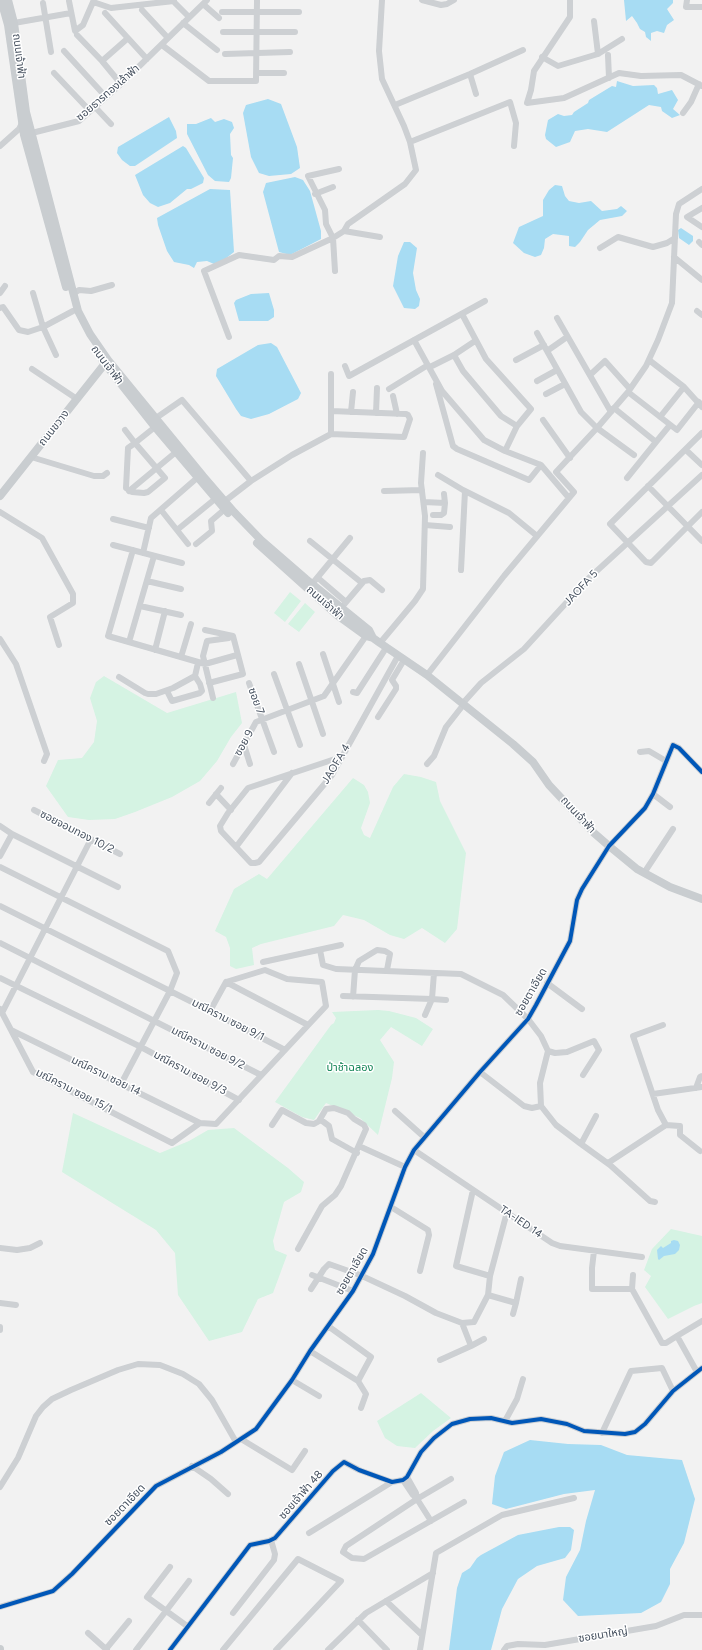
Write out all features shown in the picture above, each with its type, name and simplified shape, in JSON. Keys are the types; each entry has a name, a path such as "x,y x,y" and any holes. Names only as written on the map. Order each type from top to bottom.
{"main road":[{"name":"ถนนเจ้าฟ้า","path":"3,2 14,23 28,134 73,311 87,338 155,427 215,499 225,505 261,540 344,605 369,630 376,641"},
{"name":"ถนนเจ้าฟ้า","path":"3,2 8,25 22,123 28,134 78,311 106,362 156,418 225,505 267,553 337,615 427,675 533,762 549,785 594,833 609,846 644,873 670,887 702,900"},
{"name":"ถนนขวาง","path":"0,496 106,362"}],"street":[{"path":"162,45 209,81 256,81 257,0"},
{"path":"228,337 204,271 238,255 274,260 279,256 292,257 333,238 344,231 348,224 405,184 416,170 410,142 395,105 382,79 379,51 382,0"},
{"path":"422,0 441,5 447,4 454,0"},
{"path":"570,0 570,17 534,71 527,103 564,98 619,73 641,76 681,75 701,85 683,113"},
{"path":"687,0 686,7 702,7"},
{"path":"69,1 75,31 83,25 93,2 111,8 175,1 189,17"},
{"path":"205,2 220,15 257,12 299,12"},
{"name":"ซอยธารทองเล้าฟ้า","path":"28,134 79,121 121,84 205,2"},
{"path":"43,4 51,52"},
{"path":"142,10 168,38"},
{"path":"14,23 71,13"},
{"path":"105,13 127,39 147,59"},
{"path":"594,21 598,54"},
{"path":"183,23 217,50"},
{"path":"223,32 295,32"},
{"path":"77,35 102,61 121,84"},
{"path":"102,61 127,39"},
{"path":"542,57 558,66 598,54 622,39"},
{"path":"395,105 523,50"},
{"path":"64,51 106,97"},
{"path":"226,54 290,52"},
{"path":"608,55 609,78"},
{"path":"54,73 92,109 111,124"},
{"path":"256,73 284,73"},
{"path":"470,74 476,94"},
{"path":"410,142 510,102 516,123 514,146"},
{"path":"0,146 19,129 22,123"},
{"path":"335,272 333,238 326,224 325,210 308,176 339,169"},
{"path":"316,194 333,186"},
{"path":"427,675 504,576 574,492 556,472 597,428 629,390 649,360 672,302 676,214 679,204 702,189"},
{"path":"702,208 687,217 702,227"},
{"path":"344,231 380,236"},
{"path":"600,248 618,237 653,247 667,243 675,238"},
{"path":"674,257 702,280"},
{"path":"73,294 79,290 91,291 112,285"},
{"path":"0,294 6,286"},
{"path":"33,293 43,327 56,355"},
{"path":"346,366 349,376 485,301"},
{"path":"0,308 3,307 19,330 28,332 43,327 73,311"},
{"path":"462,314 475,341 486,359 531,408 517,426 505,452"},
{"path":"557,318 612,410 656,442"},
{"path":"537,333 581,412 597,428 634,455"},
{"path":"516,360 567,337"},
{"path":"414,340 442,391 484,440 505,452 540,466 569,498"},
{"path":"389,388 429,366 454,355 475,341"},
{"path":"454,355 463,371 501,416 517,426"},
{"path":"590,375 605,361 629,390 677,430 700,405 684,387 649,360"},
{"path":"32,369 77,399"},
{"path":"537,381 557,370"},
{"path":"331,374 331,434"},
{"path":"433,375 453,446 528,480 540,466"},
{"path":"546,394 565,384"},
{"path":"660,417 684,387"},
{"path":"376,413 377,388"},
{"path":"351,412 352,392"},
{"path":"393,396 397,414"},
{"path":"156,418 182,400 251,481"},
{"path":"196,544 212,531 211,521 225,505 251,481 292,455 331,434 404,437 410,419 407,415 331,411"},
{"path":"543,420 570,458"},
{"path":"627,478 670,425"},
{"path":"126,430 135,443 165,478 148,492 138,493 129,491 126,488 128,448 135,443 155,427"},
{"path":"702,433 610,524 629,542 646,562 651,563 702,512"},
{"path":"686,450 702,465"},
{"path":"129,491 176,452"},
{"path":"263,720 324,696 333,684 415,601 423,589 425,525 422,490 423,453"},
{"path":"31,457 94,476 103,476 107,473"},
{"path":"438,475 465,491 509,513 537,536"},
{"name":"JAOFA 5","path":"427,764 434,756 446,727 481,683 524,649 589,578 669,507 702,475"},
{"path":"143,553 151,518 197,478"},
{"path":"648,486 702,541"},
{"path":"384,491 422,490"},
{"path":"462,570 465,491"},
{"path":"433,515 442,515 444,513 444,494"},
{"path":"177,530 215,499"},
{"path":"424,502 445,503"},
{"path":"161,510 188,544"},
{"path":"0,512 42,538 73,594 73,603 50,617 59,645"},
{"path":"113,519 149,528"},
{"path":"425,525 450,527"},
{"path":"315,581 350,538"},
{"path":"310,541 362,583"},
{"path":"113,545 182,563"},
{"path":"133,550 108,636 198,663 205,664 238,655"},
{"path":"129,642 154,556"},
{"path":"344,605 364,580 370,580 382,590"},
{"path":"147,581 180,589"},
{"path":"140,606 180,615"},
{"path":"155,650 165,611"},
{"path":"181,657 191,624"},
{"path":"205,630 233,636 243,674 209,682"},
{"path":"213,698 203,656 207,641 233,638"},
{"path":"0,639 16,664 48,754 44,760"},
{"path":"353,692 357,693 376,641"},
{"path":"323,654 339,702"},
{"path":"378,717 396,688 392,680 401,658"},
{"name":"JAOFA 4","path":"236,847 251,862 256,864 259,862 332,775 341,757 401,658"},
{"path":"167,691 172,701 201,692 200,684 195,676 198,663"},
{"path":"299,664 323,734"},
{"path":"274,674 286,710 300,744"},
{"path":"119,677 148,694 167,691 195,676"},
{"name":"ซอย 7","path":"249,683 274,752"},
{"name":"ซอย 9","path":"233,764 256,722 263,720"},
{"path":"244,745 250,764"},
{"name":"ซอยตาเอียด","path":"0,1607 53,1591 72,1574 156,1486 256,1429 292,1380 310,1351 353,1290 373,1254 405,1167 414,1150 480,1072 528,1019 570,941 577,900 582,889 609,846 645,808 653,794 673,745 679,748 702,772"},
{"path":"640,752 649,751 666,761"},
{"path":"292,773 236,847 221,832 220,826 248,788 292,773 341,757"},
{"path":"210,803 221,788"},
{"path":"216,794 231,810"},
{"path":"653,794 670,807"},
{"name":"ซอยจอมทอง 10/2","path":"34,810 120,854"},
{"path":"0,826 12,834 118,887"},
{"path":"644,873 673,829"},
{"path":"0,856 12,834"},
{"path":"1,1011 16,986 91,839"},
{"path":"0,868 168,951 178,973 155,1021 121,1084"},
{"name":"มณีคราม ซอย 9/1","path":"0,906 285,1050"},
{"name":"มณีคราม ซอย 9/2","path":"0,943 261,1075"},
{"path":"263,962 340,945"},
{"path":"320,950 323,965 336,969 461,974 503,995 528,1019 541,1036 548,1051 540,1083 541,1106 556,1125 608,1163 650,1201 655,1202"},
{"path":"353,997 355,970 359,961 377,950 385,951 390,954 387,970"},
{"path":"200,1124 216,1124 326,1006 322,982 287,979 265,970 226,982 210,1011"},
{"path":"425,1015 432,999 434,973"},
{"name":"มณีคราม ซอย 9/3","path":"0,978 141,1047 239,1100"},
{"path":"226,982 308,1025"},
{"path":"547,983 582,1009"},
{"path":"343,996 446,1000"},
{"name":"มณีคราม ซอย 15/1","path":"1,1011 33,1072 172,1143 200,1124"},
{"path":"663,1025 633,1036 658,1110 666,1125"},
{"name":"มณีคราม ซอย 14","path":"11,1030 200,1124"},
{"path":"548,1051 555,1053 567,1052 594,1041 599,1050 583,1075"},
{"path":"480,1072 524,1106 532,1108 541,1106"},
{"path":"653,1094 699,1088 700,1077 702,1076"},
{"path":"272,1125 282,1110 306,1123 314,1124 319,1121 323,1112 329,1108 348,1113 366,1127 357,1153 341,1186 335,1195 322,1206 298,1249"},
{"path":"395,1111 424,1137"},
{"path":"580,1144 596,1116"},
{"path":"319,1121 321,1120 329,1125 332,1139 357,1153"},
{"path":"608,1163 666,1125 680,1126 680,1136 700,1151"},
{"path":"359,1146 405,1167"},
{"name":"TA-IED 14","path":"414,1150 560,1246 642,1257"},
{"path":"473,1190 456,1266 490,1276"},
{"path":"391,1207 428,1230 429,1235 420,1271"},
{"path":"311,1289 315,1276 329,1264 360,1275 405,1296 436,1313 462,1323 474,1322 488,1295 490,1276 507,1212"},
{"path":"0,1248 17,1250 30,1248 40,1243"},
{"path":"594,1251 592,1289 632,1290"},
{"path":"633,1275 632,1290 662,1343 666,1344 702,1321"},
{"path":"315,1276 353,1290"},
{"path":"513,1314 521,1279"},
{"path":"488,1295 516,1303"},
{"path":"0,1303 16,1305"},
{"path":"462,1323 471,1346"},
{"path":"328,1326 371,1357 358,1381"},
{"path":"309,1533 392,1482 405,1478 422,1452 434,1438 452,1424 470,1419 491,1418 521,1423 541,1420 567,1424 584,1431 625,1434 635,1432 645,1424 673,1391 700,1370 677,1336"},
{"path":"440,1360 484,1339"},
{"path":"310,1351 358,1381 366,1394 361,1408"},
{"path":"0,1487 18,1458 36,1416 52,1399 118,1370 138,1364 160,1366 183,1374 199,1384 212,1400 238,1440 292,1470 305,1451"},
{"path":"602,1433 631,1371 662,1368 673,1391"},
{"path":"292,1380 319,1396"},
{"path":"505,1421 517,1399 523,1380"},
{"name":"ซอยเจ้าฟ้า 48","path":"170,1650 250,1545 271,1540 280,1533 333,1471 344,1462 359,1470 392,1482"},
{"path":"192,1466 211,1479 228,1494"},
{"path":"405,1478 416,1492 417,1498 431,1521"},
{"path":"451,1479 417,1498 346,1546 343,1552 352,1558 364,1559 464,1502"},
{"path":"420,1650 436,1553 502,1515 574,1498"},
{"path":"232,1613 274,1560 275,1554 271,1540"},
{"path":"223,1650 298,1559 341,1581 276,1650"},
{"path":"170,1567 147,1597 188,1626"},
{"path":"328,1650 366,1613 433,1573"},
{"path":"136,1650 189,1581"},
{"path":"386,1601 422,1635"},
{"name":"ซอยนาใหญ่","path":"504,1650 507,1646 518,1644 545,1647 656,1626 684,1615 702,1615"},
{"path":"358,1620 387,1650"},
{"path":"88,1633 106,1649 128,1621"}],"green space":[{"path":"290,592 301,601 285,622 274,613"},
{"path":"305,603 315,612 299,632 288,624"},
{"path":"104,676 167,713 236,692 242,723 231,737 217,761 200,781 172,797 115,819 89,820 68,817 46,786 58,760 82,758 94,742 97,721 90,698 96,682"},
{"path":"404,774 421,777 436,782 440,801 466,853 457,929 445,943 422,928 404,939 390,935 364,920 343,915 334,926 261,944 252,948 254,965 236,969 230,966 230,948 226,937 215,931 234,889 259,874 267,879 353,778 364,785 368,792 370,803 361,828 364,835 370,838 393,787"},
{"name":"ป่าช้าฉลอง","path":"389,1011 416,1018 433,1029 422,1046 391,1027 380,1040 394,1062 392,1078 378,1135 360,1118 326,1103 314,1120 302,1117 275,1102 331,1025 334,1023 336,1018 332,1012"},
{"path":"73,1113 160,1153 189,1141 208,1130 234,1128 288,1168 304,1182 301,1192 284,1202 273,1241 275,1250 287,1255 273,1293 258,1299 242,1332 209,1341 178,1295 175,1253 156,1230 62,1172"},
{"path":"671,1229 702,1236 702,1303 668,1319 645,1287 651,1276 644,1270 652,1249"},
{"path":"421,1393 451,1418 433,1431 415,1448 397,1446 385,1438 377,1421"}],"water":[{"path":"624,0 673,0 673,3 667,9 674,20 667,25 664,33 657,31 651,33 651,41 646,37 645,32 640,29 632,16 626,21"},
{"path":"617,81 633,86 654,85 657,88 658,94 672,90 678,100 673,109 680,115 672,118 662,111 661,107 649,105 607,132 588,129 575,131 570,142 556,147 546,139 545,135 548,120 558,114 564,116 572,115 588,103 589,100 612,86 616,87"},
{"path":"268,99 281,104 297,147 300,168 291,174 269,176 259,173 251,157 243,113 246,105"},
{"path":"169,117 176,131 177,138 135,166 130,166 122,160 117,153 118,147"},
{"path":"211,118 215,122 224,119 232,122 234,128 230,134 231,155 233,158 231,178 229,182 215,181 208,175 187,134 187,124 196,124"},
{"path":"183,146 186,148 204,178 203,183 191,189 187,189 170,203 158,207 150,203 143,195 135,175"},
{"path":"295,177 303,180 310,191 321,231 321,239 290,255 279,252 263,192 266,183"},
{"path":"555,185 562,186 565,196 569,201 579,203 591,201 602,211 617,209 621,206 627,211 622,216 600,220 588,230 575,247 569,246 569,236 553,234 545,239 544,248 541,255 535,257 524,253 513,243 519,227 543,216 543,200 549,190"},
{"path":"210,189 230,190 234,252 225,259 214,264 207,261 197,262 194,268 189,265 174,262 167,251 157,218"},
{"path":"681,228 693,236 693,241 689,245 679,238 678,230"},
{"path":"404,242 410,242 417,248 413,273 416,290 420,299 419,306 415,309 404,308 393,286 398,256"},
{"path":"269,293 274,310 274,317 268,321 239,321 234,303 236,300 251,294"},
{"path":"271,343 277,347 301,393 298,399 269,414 251,419 241,416 216,376 217,369 258,345"},
{"path":"674,1240 678,1241 680,1245 679,1250 675,1254 664,1256 659,1260 657,1250 661,1246 663,1248"},
{"path":"530,1440 568,1444 601,1445 627,1455 682,1460 695,1499 684,1543 670,1569 670,1584 661,1602 641,1613 578,1616 563,1600 566,1577 580,1550 586,1521 595,1490 564,1494 506,1509 492,1504 495,1476 504,1452"},
{"path":"559,1527 570,1527 574,1530 571,1550 565,1558 537,1566 518,1579 502,1609 491,1650 449,1650 457,1588 462,1573 470,1568 481,1555 518,1535"}],"cycle path":[{"path":"0,1607 53,1591 72,1574 156,1486 221,1452 256,1429 292,1380 310,1351 353,1291 373,1254 405,1167 414,1150 480,1072 528,1019 570,941 577,900 582,889 609,846 645,808 653,794 673,745 679,748 702,772"},
{"path":"170,1650 250,1545 269,1541 275,1538 333,1471 344,1462 359,1470 392,1482 403,1480 407,1477 421,1452 434,1438 452,1424 470,1419 491,1418 512,1423 541,1419 567,1424 584,1431 625,1434 635,1432 645,1424 673,1391 702,1368"}]}
